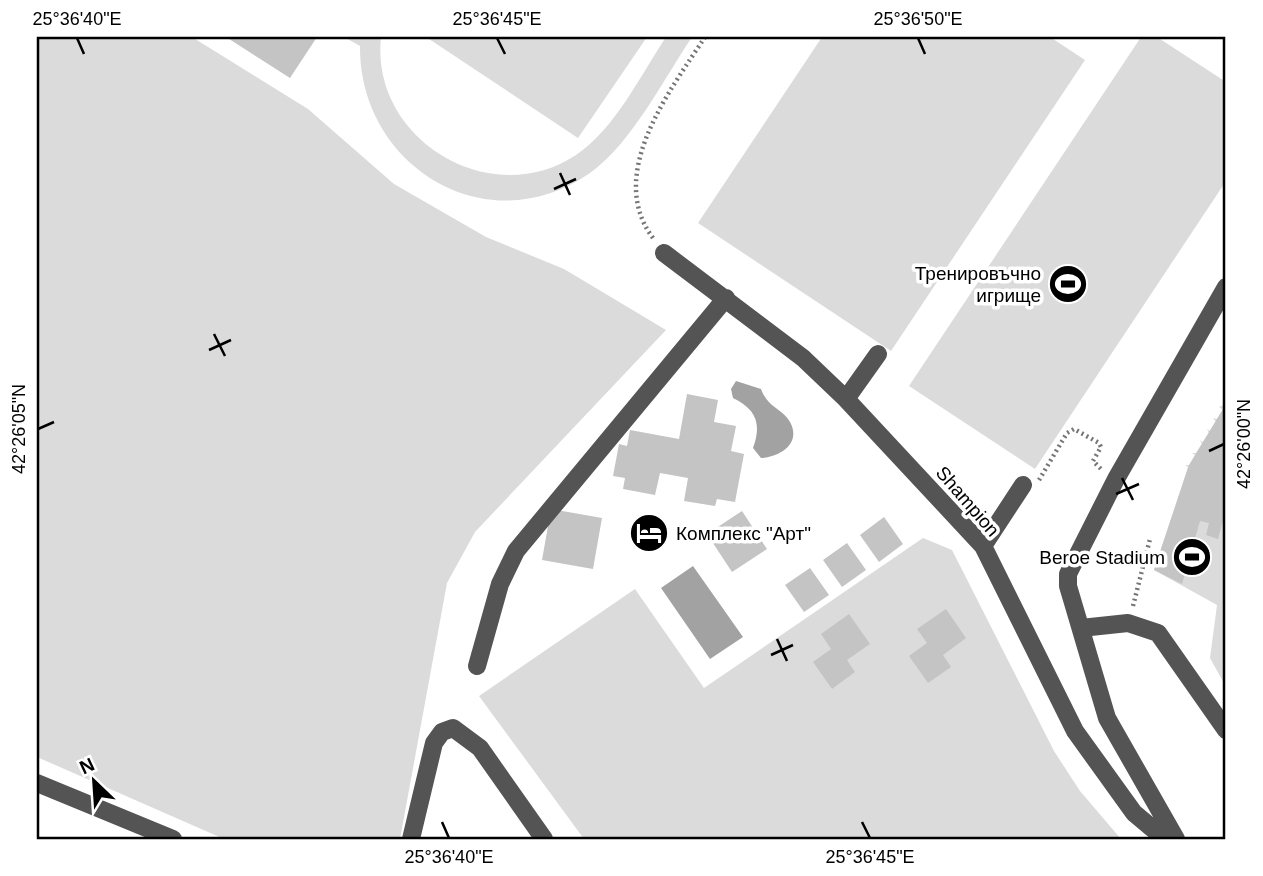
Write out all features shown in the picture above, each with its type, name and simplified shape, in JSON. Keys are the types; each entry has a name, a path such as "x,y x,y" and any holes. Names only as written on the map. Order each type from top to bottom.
{"street":[{"name":"Shampion","path":"664,253 803,358 846,399 983,546 1075,731 1134,813 1165,839"},
{"path":"1176,839 1107,719 1068,586 1068,574 1116,479 1226,287"},
{"path":"477,666 500,584 516,551 726,298"},
{"path":"846,399 878,354"},
{"path":"983,546 1023,485"},
{"path":"1081,628 1128,622 1158,634 1226,730"},
{"path":"411,839 434,743 442,732 453,728 480,748 544,839"},
{"path":"37,783 173,839"}],"path":[{"path":"664,253 643,225 636,207 635,188 653,118 705,37"},
{"path":"1023,485 1030,487 1040,480 1067,433 1074,429 1099,443 1101,447 1094,465 1116,479"},
{"path":"1128,622 1150,539"}],"shaded area":[{"path":"37,37 192,37 308,109 394,184 486,237 564,269 666,330 475,532 447,583 400,839 224,839 37,757"},
{"path":"344,37 381,37 383,74 395,106 415,134 442,156 474,170 508,175 542,170 576,155 615,117 666,37 692,37 646,110 605,160 590,173 551,193 510,200 472,196 436,182 405,158 381,127 365,89 360,46"},
{"path":"426,37 647,37 578,138"},
{"path":"822,37 1050,37 1085,60 891,351 698,223"},
{"name":"Тренировъчно игрище","path":"1141,37 1157,37 1226,82 1226,181 1035,469 909,386"},
{"path":"736,381 761,389 768,400 784,414 793,430 791,443 787,448 775,455 761,458 753,448 757,425 752,412 733,398 731,389"},
{"name":"Beroe Stadium","path":"1226,404 1226,687 1210,658 1217,605 1154,570 1188,467 1185,465 1190,465 1195,455 1192,453 1196,453 1202,444 1200,440 1203,442 1209,433 1207,429 1210,431 1216,422 1213,418 1217,419 1223,410 1219,407"},
{"path":"923,538 952,550 1054,751 1080,791 1121,839 584,839 479,696 635,589 704,688"},
{"path":"693,566 743,637 710,659 661,588"}],"building":[{"path":"226,37 317,37 290,78"},
{"path":"687,394 718,400 714,422 736,426 731,451 744,454 735,502 717,499 715,506 684,501 688,478 660,473 655,495 623,489 625,478 613,476 619,444 627,446 630,430 679,439"},
{"name":"Beroe Stadium","path":"1226,404 1226,510 1218,539 1206,535 1209,523 1200,521 1182,584 1154,570 1189,465"},
{"path":"551,509 602,518 593,569 542,560"},
{"path":"742,511 767,549 732,572 707,534"},
{"path":"884,517 903,544 879,562 860,535"},
{"path":"847,543 866,570 842,587 823,560"},
{"path":"810,568 829,595 804,612 785,585"},
{"path":"946,609 966,638 943,655 951,667 928,683 909,656 927,643 917,629"},
{"path":"849,614 870,644 847,660 855,672 832,689 813,662 831,649 821,634"}],"place":[{"name":"Тренировъчно игрище","path":"1068,284"},
{"name":"Комплекс \"Арт\"","path":"649,533"},
{"name":"Beroe Stadium","path":"1192,557"}]}
